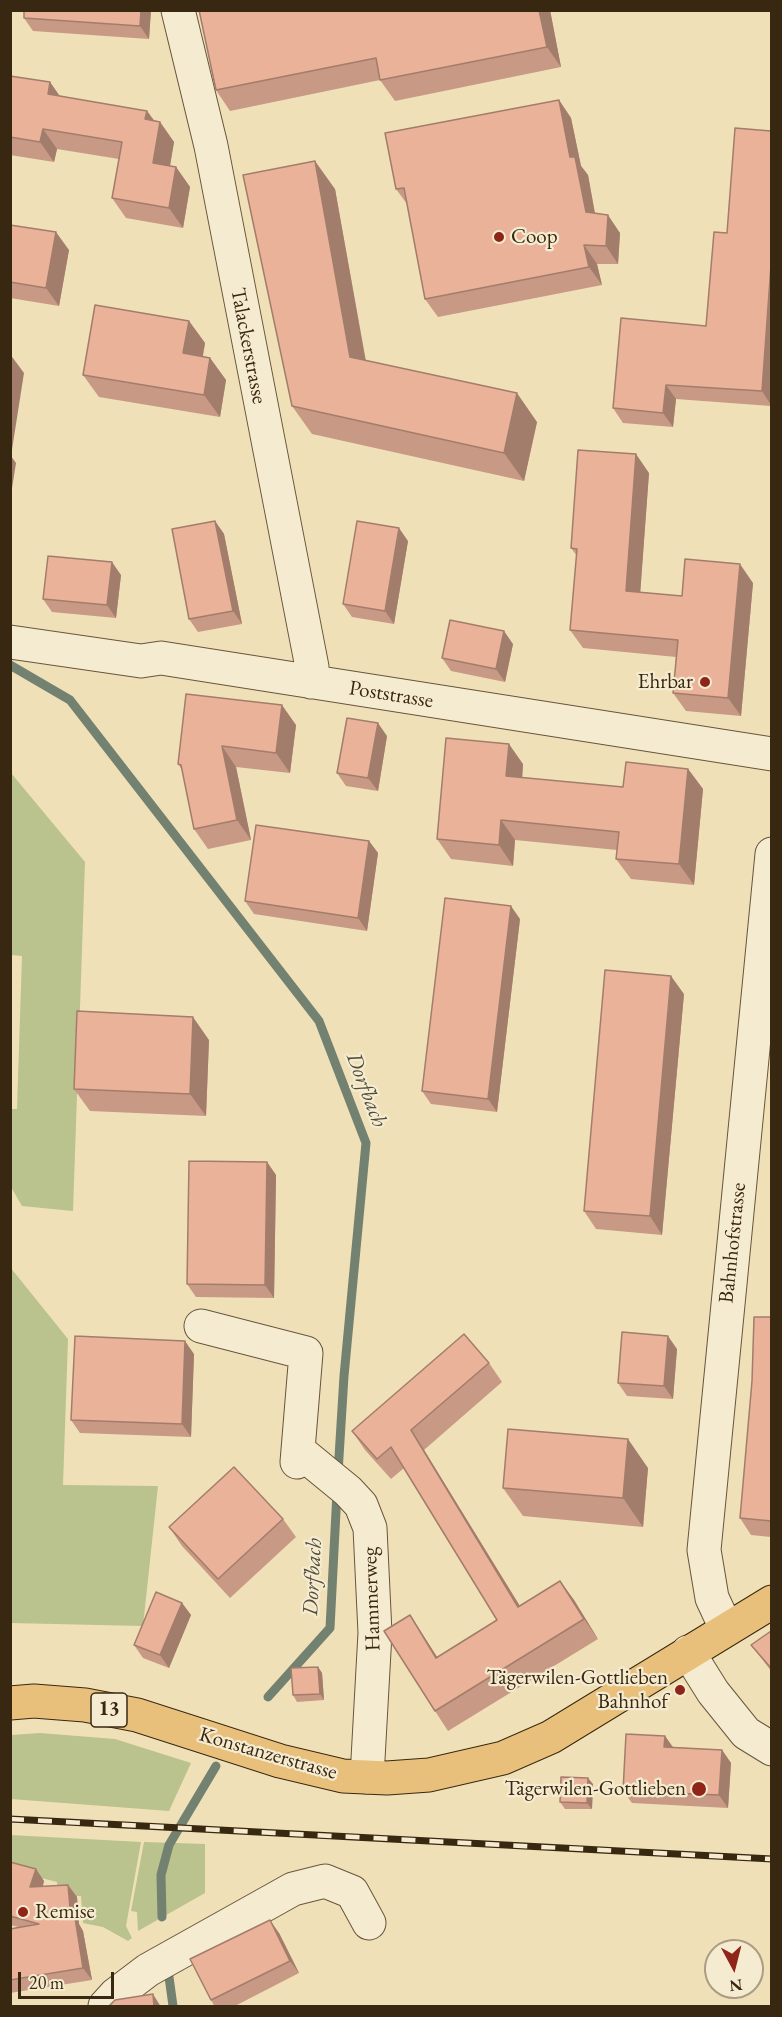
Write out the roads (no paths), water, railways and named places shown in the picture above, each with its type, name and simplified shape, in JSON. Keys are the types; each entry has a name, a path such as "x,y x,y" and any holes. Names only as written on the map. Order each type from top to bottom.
{"main road":[{"name":"Konstanzerstrasse","path":"10,1703 34,1701 85,1705 137,1715 324,1773 367,1777 408,1777 477,1766 551,1737 771,1602"}],"street":[{"name":"Talackerstrasse","path":"178,10 211,146 312,667 311,682"},
{"name":"Poststrasse","path":"10,642 141,661 162,658 771,754"},
{"name":"Bahnhofstrasse","path":"726,1628 712,1598 704,1550 771,854"},
{"name":"Hammerweg","path":"201,1326 306,1353 317,1468 361,1505 370,1528 375,1633 367,1777"},
{"path":"688,1652 713,1692 746,1733 771,1749"},
{"path":"105,2007 115,1995 148,1970 293,1889 325,1881 352,1892 369,1923"}],"waterway":[{"name":"Dorfbach","path":"10,665 70,700 319,1021 366,1143 344,1376 338,1473"},
{"name":"Dorfbach","path":"268,1697 330,1628 337,1492"},
{"name":"Dorfbach","path":"162,1917 161,1875 169,1845 216,1766"},
{"name":"Dorfbach","path":"169,1977 173,2006"}],"railway":[{"path":"10,1819 772,1859"}],"place":[{"name":"Coop","path":"499,237"},
{"name":"Ehrbar","path":"705,682"},
{"name":"Tägerwilen-Gottlieben Bahnhof","path":"680,1690"},
{"name":"Tägerwilen-Gottlieben","path":"699,1789"},
{"name":"Remise","path":"23,1912"}]}
